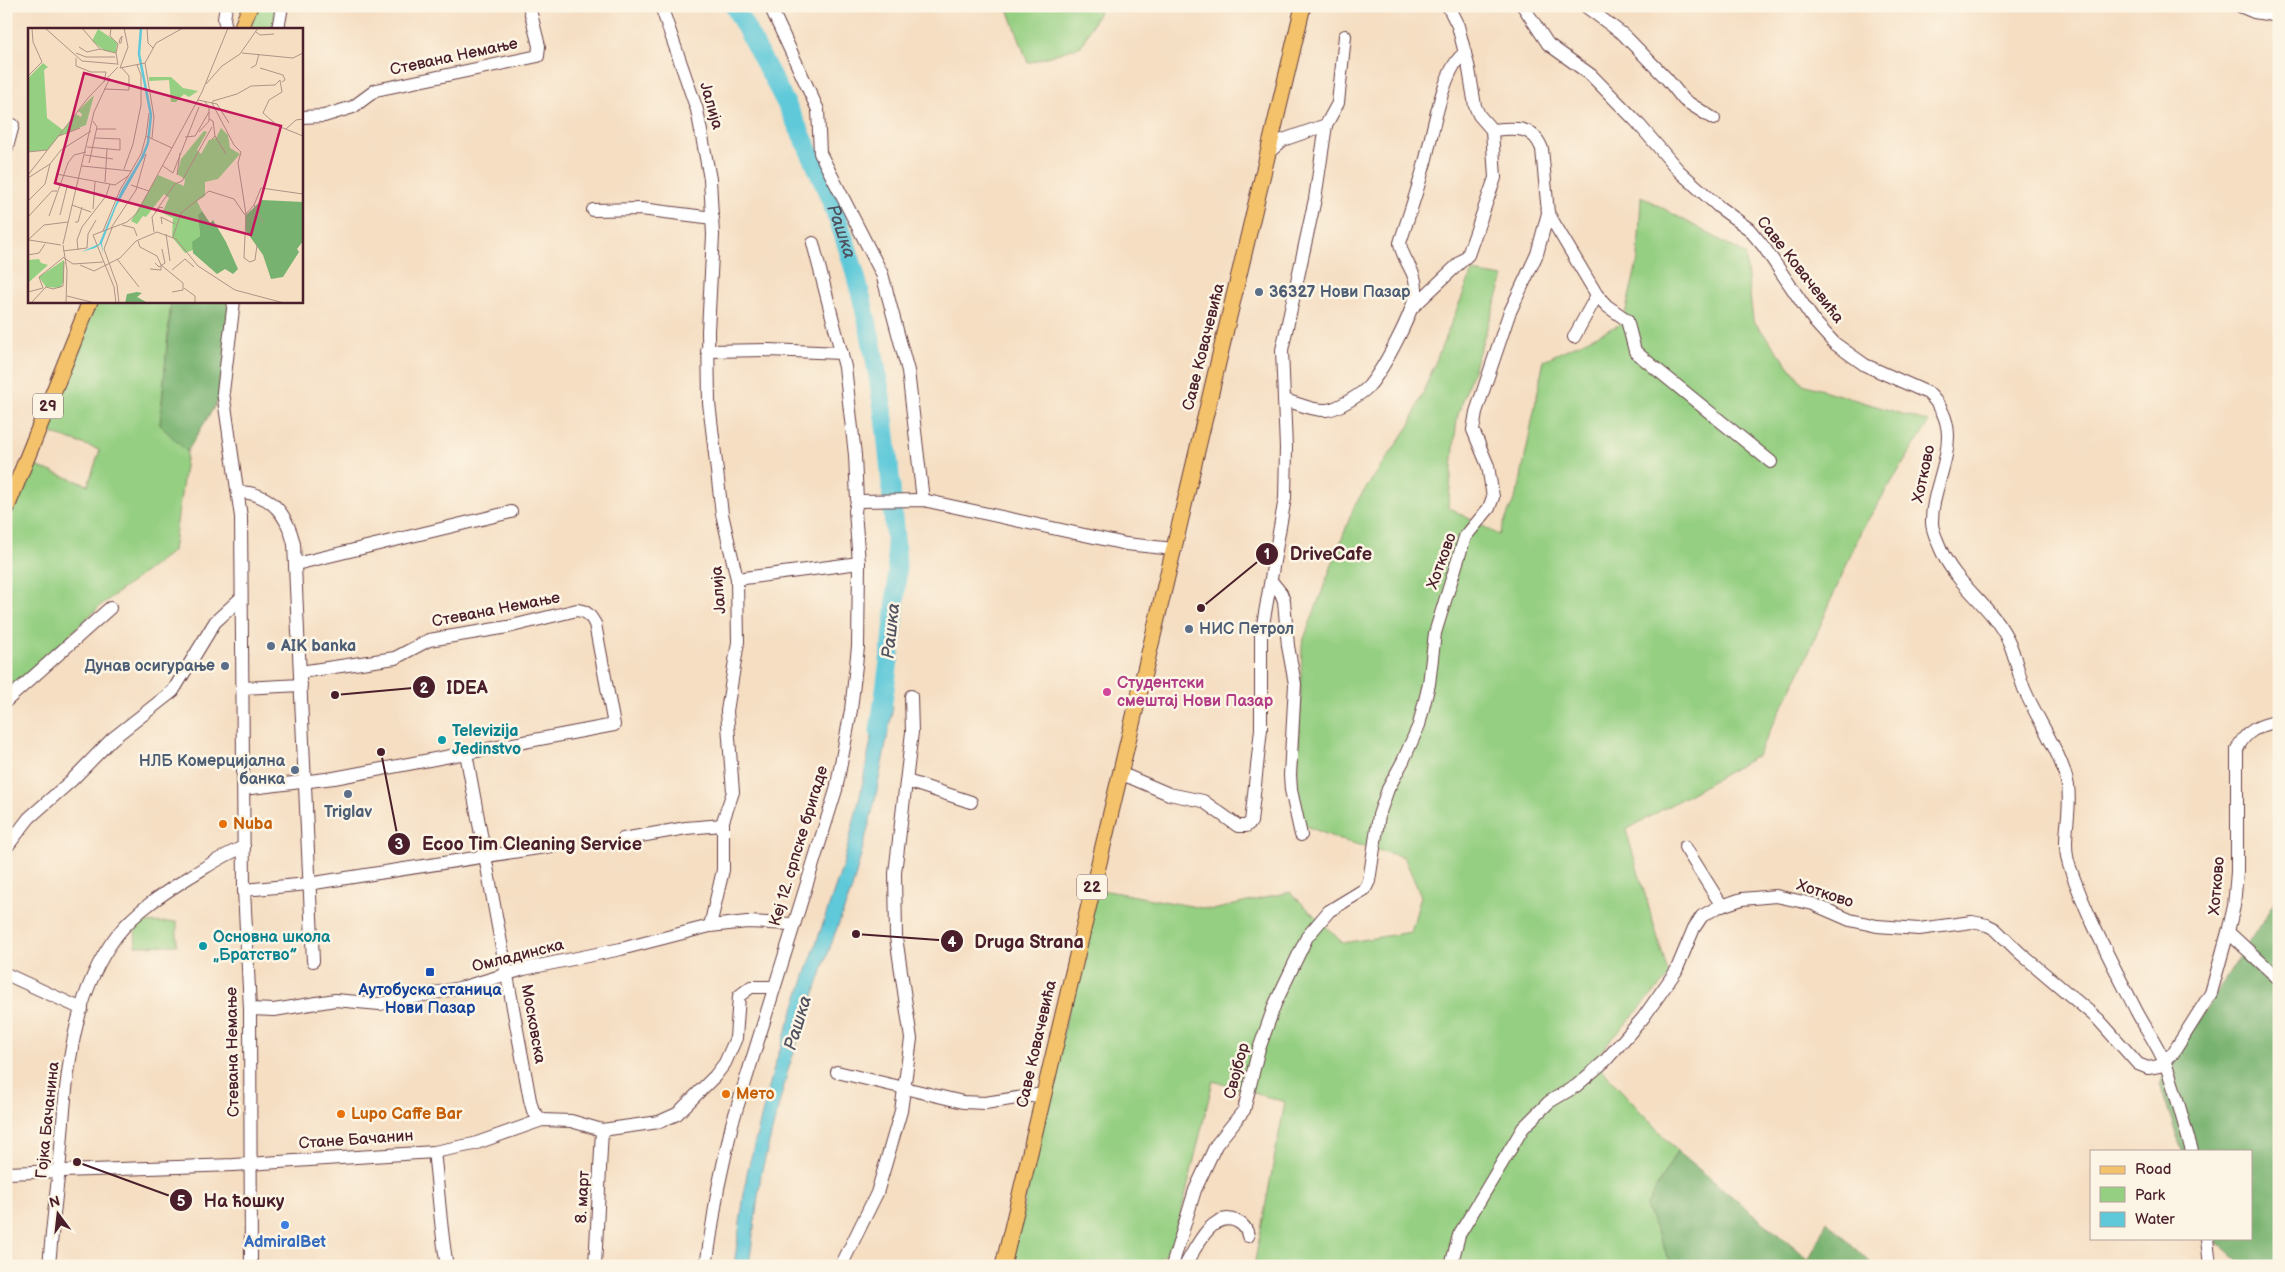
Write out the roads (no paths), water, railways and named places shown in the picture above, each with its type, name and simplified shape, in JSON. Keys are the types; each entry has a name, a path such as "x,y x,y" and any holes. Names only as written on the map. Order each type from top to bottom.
{"main road":[{"path":"241,28 250,6"},
{"name":"Саве Ковачевића","path":"1003,1266 1303,6"},
{"name":"29","path":"6,510 90,302"}],"street":[{"path":"226,6 224,19 226,28"},
{"path":"278,28 282,6"},
{"name":"Стевана Немање","path":"302,117 324,116 353,107 376,90 538,56 540,52 539,46 529,6"},
{"name":"Јалија","path":"661,6 700,120 710,179 713,218 707,351 709,403 722,514 737,579 738,642 727,711 733,792 723,825 723,870 710,926"},
{"path":"770,6 818,110 820,153 882,274 908,371 923,500"},
{"path":"1411,309 1468,255 1495,178 1492,130 1479,115 1475,106 1466,53 1458,26 1448,6"},
{"name":"Саве Ковачевића","path":"1523,6 1548,44 1591,75 1636,121 1679,171 1719,207 1749,229 1815,322 1834,343 1865,365 1928,393 1936,400 1943,414 1948,435"},
{"path":"1586,6 1591,12 1624,34 1667,79 1684,100 1714,118"},
{"path":"2240,6 2254,12 2279,16"},
{"path":"1120,772 1169,794 1203,801 1238,826 1246,826 1251,822 1261,729 1261,636 1272,582 1285,498 1285,400 1282,350 1315,199 1326,125 1338,102 1345,36"},
{"path":"1285,400 1326,411 1351,400 1368,386 1389,354 1411,309 1416,290 1414,275 1400,249 1400,243 1424,166 1444,88 1458,58 1466,53"},
{"path":"1268,153 1283,140 1326,125"},
{"path":"6,151 14,126"},
{"path":"1492,130 1516,127 1532,133 1542,149 1548,213 1597,295 1607,306 1627,320 1635,351 1771,462"},
{"path":"593,210 640,210 713,218"},
{"name":"Хотково","path":"1294,964 1307,938 1329,911 1365,889 1369,881 1380,815 1388,789 1419,725 1429,684 1435,633 1457,562 1466,537 1488,508 1493,497 1488,466 1473,430 1476,412 1509,314 1537,254 1548,213"},
{"path":"707,351 768,350 842,353 813,243"},
{"path":"1574,337 1597,295"},
{"name":"Стевана Немање","path":"234,302 223,392 239,492 244,890 250,1009 251,1266"},
{"name":"Кеј 12. српске бригаде","path":"706,1266 726,1146 793,924 836,790 852,710 858,647 859,564 855,511 863,500 842,353"},
{"name":"Хотково","path":"1948,435 1948,452 1933,506 1932,526 1942,553 1967,589 2000,627 2008,640 2025,690 2060,764 2068,785 2069,805 2065,843 2068,862 2087,914 2165,1062 2192,1150"},
{"path":"239,492 256,493 280,512 292,534 296,564 300,686 306,781 308,884 313,961"},
{"path":"863,500 923,500 1126,544 1174,549"},
{"path":"296,564 510,512"},
{"path":"737,579 859,564"},
{"path":"1272,582 1281,593 1284,602 1288,646 1295,684 1290,775 1291,790 1301,835"},
{"path":"6,848 29,818 72,780 112,739 167,698 178,686 215,622 240,598"},
{"path":"6,701 110,608"},
{"name":"Стевана Немање","path":"300,672 395,658 429,640 508,627 577,610 584,611 590,615 595,624 614,725 466,753"},
{"path":"242,688 300,686"},
{"path":"840,1266 877,1192 901,1111 911,1039 896,938 895,873 912,732 911,696"},
{"name":"Хотково","path":"1451,1266 1459,1235 1522,1128 1550,1102 1576,1086 1605,1061 1643,1018 1676,971 1694,928 1702,916 1742,899 1776,896 1813,904 1850,920 1877,926 1919,929 1972,922 1987,925 1995,929 2020,953 2098,1019 2138,1064 2148,1068 2159,1066 2165,1062 2211,993 2228,932 2234,906 2237,872 2237,750 2240,740 2248,732 2279,721"},
{"path":"244,789 306,781 466,753"},
{"name":"Московска","path":"466,753 532,1106 542,1120"},
{"path":"907,781 971,802"},
{"path":"623,838 686,828 723,825"},
{"path":"244,890 308,884 558,846"},
{"name":"Гојка Бачанина","path":"49,1266 69,1066 82,1009 94,974 104,955 130,921 169,890 227,854 244,847"},
{"path":"1685,847 1722,906"},
{"name":"Омладинска","path":"250,1009 274,1010 335,1000 380,1004 464,987 508,974 710,926 748,922 793,924"},
{"path":"2228,932 2279,979"},
{"name":"Својбор","path":"1172,1266 1195,1190 1216,1145 1244,1110 1258,1052 1275,1004 1294,964"},
{"path":"6,974 82,1009"},
{"name":"Стане Бачанин","path":"6,1173 250,1164 434,1152 489,1140 542,1120 571,1121 602,1130 668,1120 693,1099 721,1070 735,1046 739,996 751,987 774,986"},
{"path":"837,1072 970,1103 985,1103 1043,1094"},
{"name":"8. март","path":"595,1266 602,1130"},
{"path":"434,1152 439,1216 447,1266"},
{"path":"1185,1266 1211,1226 1221,1219 1227,1218 1237,1221 1247,1231 1248,1236"},
{"path":"2207,1240 2210,1266"}],"water":[{"path":"878,705 893,707 874,805 852,889 788,1070 761,1174 749,1266 734,1266 747,1173 775,1064 843,865 859,801"}],"waterway":[{"name":"Рашка","path":"734,6 794,119 826,189 853,265 872,342 889,461 897,572 893,632 879,731"}],"place":[{"name":"36327 Нови Пазар","path":"1259,292"},
{"name":"DriveCafe","path":"1201,608"},
{"name":"НИС Петрол","path":"1189,629"},
{"name":"AIK banka","path":"271,646"},
{"name":"Дунав осигурање","path":"225,666"},
{"name":"Студентски смештај Нови Пазар","path":"1107,692"},
{"name":"IDEA","path":"335,695"},
{"name":"Televizija Jedinstvo","path":"442,740"},
{"name":"Ecoo Tim Cleaning Service","path":"381,752"},
{"name":"НЛБ Комерцијална банка","path":"295,770"},
{"name":"Triglav","path":"348,794"},
{"name":"Nuba","path":"223,824"},
{"name":"Druga Strana","path":"856,934"},
{"name":"Основна школа „Братство”","path":"203,946"},
{"name":"Аутобуска станица Нови Пазар","path":"430,972"},
{"name":"Мето","path":"726,1094"},
{"name":"Lupo Caffe Bar","path":"341,1114"},
{"name":"На ћошку","path":"77,1162"},
{"name":"AdmiralBet","path":"285,1225"}]}
